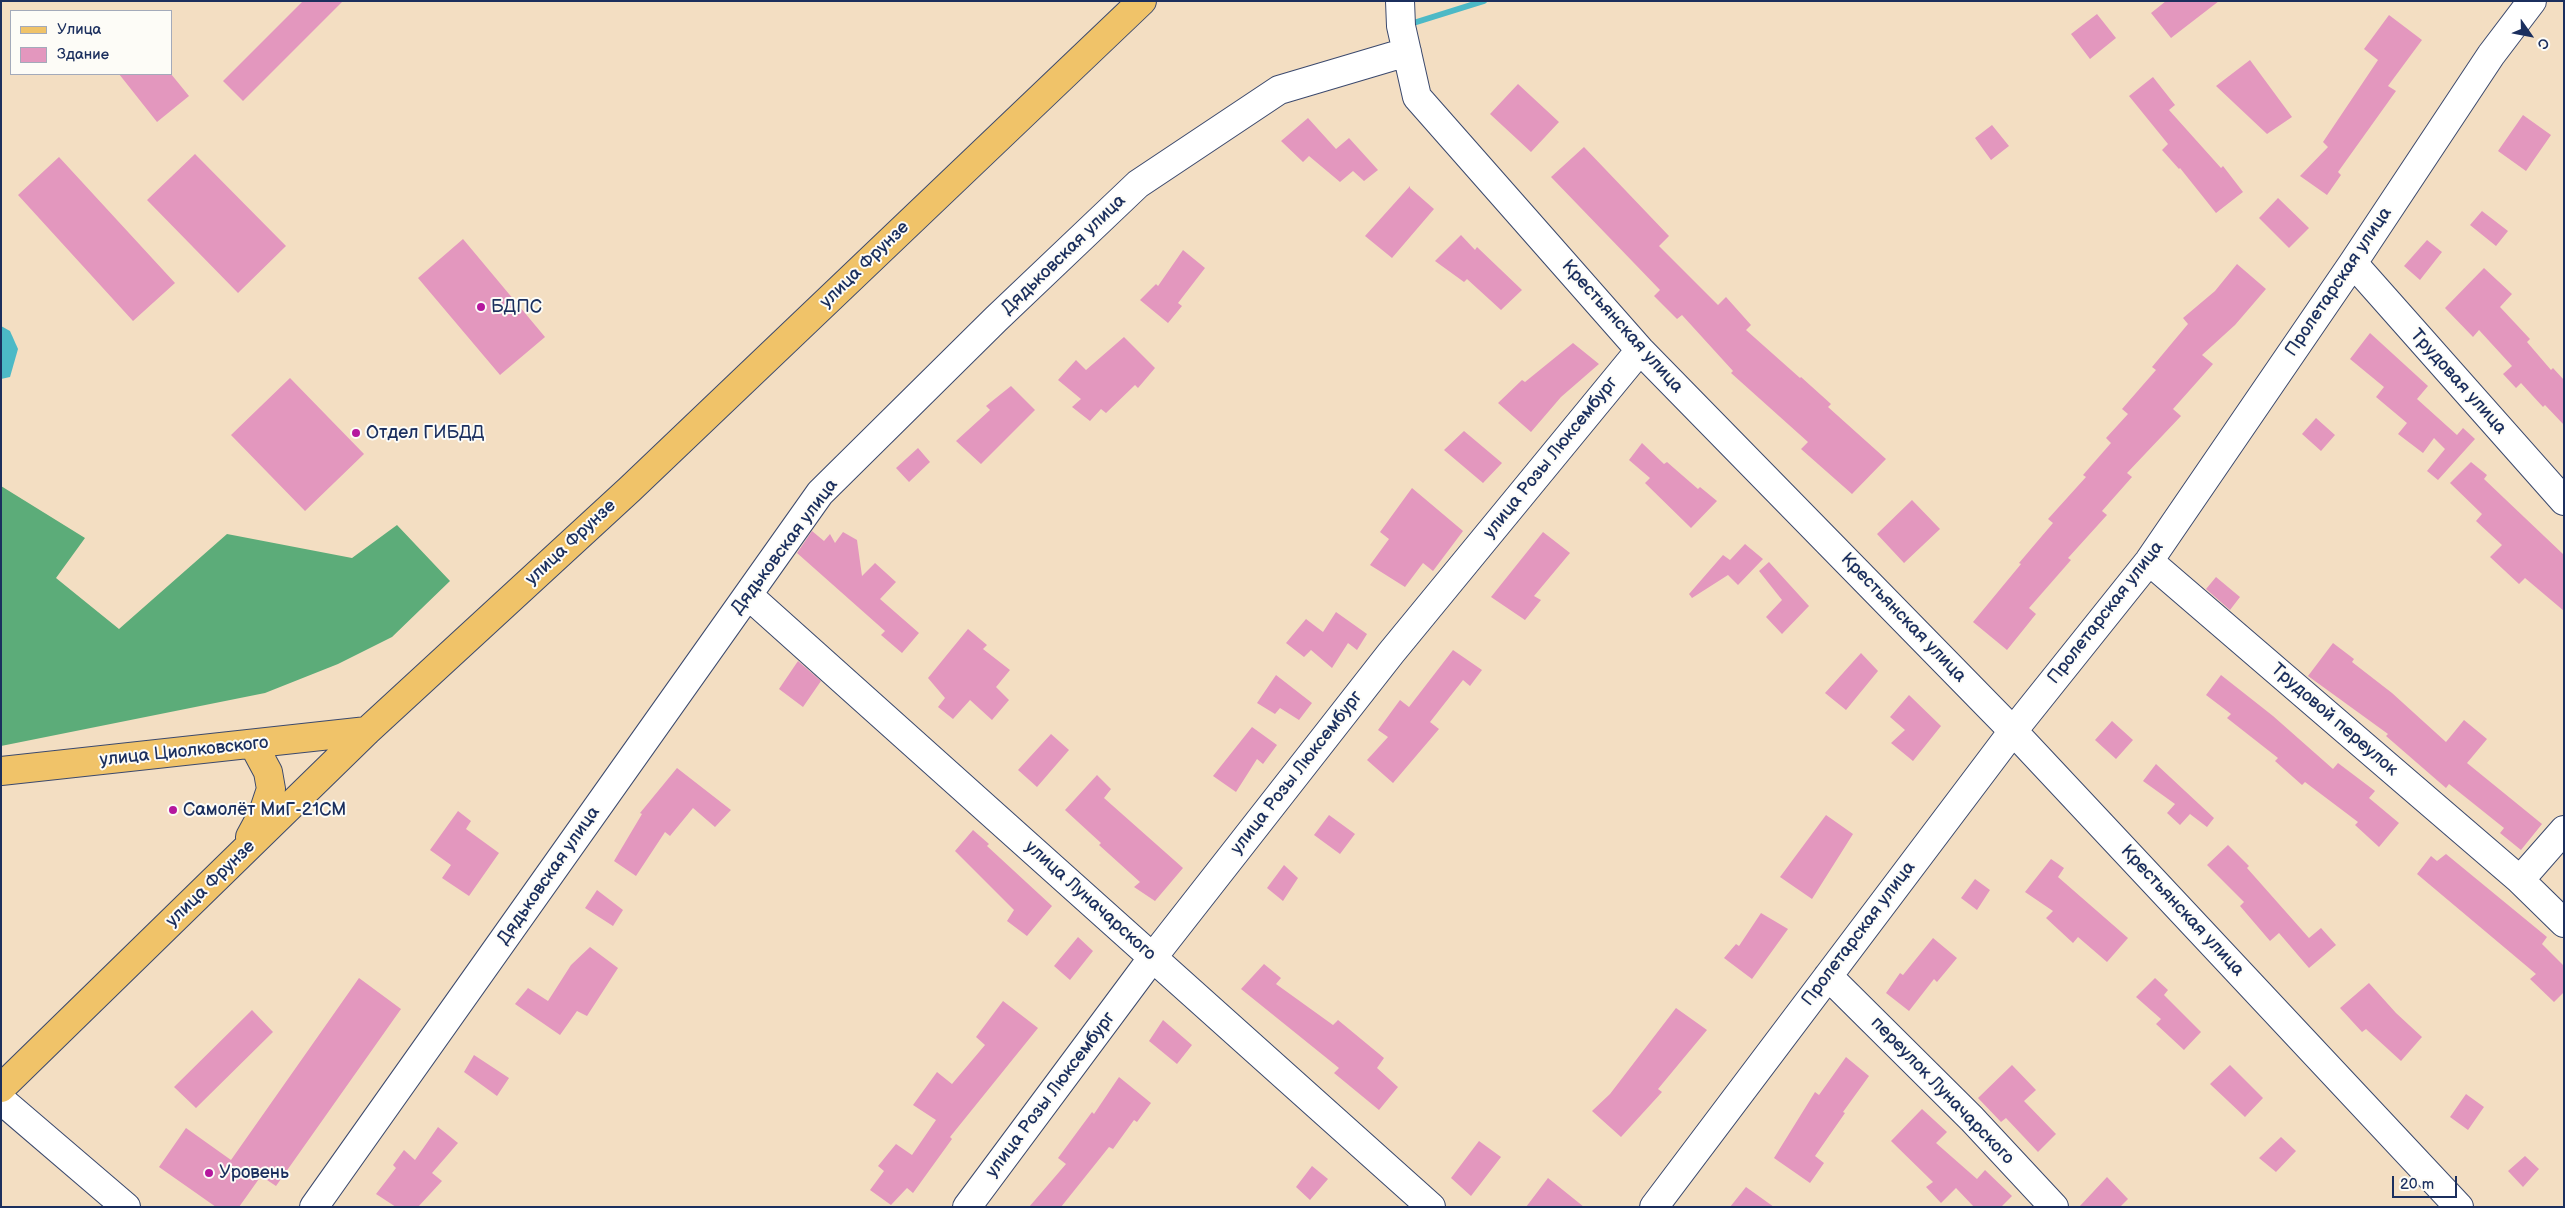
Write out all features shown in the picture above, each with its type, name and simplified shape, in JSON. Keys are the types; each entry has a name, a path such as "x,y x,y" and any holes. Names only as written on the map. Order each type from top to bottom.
{"main road":[{"name":"улица Фрунзе","path":"1,1088 367,731 630,489 1142,1"},
{"name":"улица Циолковского","path":"1,771 367,731"},
{"path":"240,856 263,813 270,789 268,772 253,744"}],"street":[{"name":"Крестьянская улица","path":"1400,1 1401,26 1417,97 1640,350 2013,731 2459,1207"},
{"name":"Пролетарская улица","path":"1654,1207 2013,731 2149,561 2353,263 2491,55 2532,1"},
{"name":"Дядьковская улица","path":"314,1207 820,493 996,319 1138,184 1279,90 1407,52"},
{"name":"Трудовая улица","path":"2353,263 2564,501"},
{"name":"улица Розы Люксембург","path":"967,1207 1153,957 1391,653 1640,350"},
{"name":"Трудовой переулок","path":"2149,561 2520,880 2564,923"},
{"name":"улица Луначарского","path":"748,594 1431,1207"},
{"path":"2520,880 2564,830"},
{"name":"переулок Луначарского","path":"1828,976 1972,1119 2054,1207"},
{"path":"1,1100 126,1207"}],"green space":[{"path":"1,486 85,538 56,578 119,629 227,534 352,558 397,525 450,581 392,637 338,664 265,693 1,746"}],"water":[{"path":"1,326 10,331 18,349 10,377 1,379"}],"building":[{"path":"303,1 343,1 243,101 223,81"},
{"path":"2166,1 2219,1 2171,38 2151,13"},
{"path":"2097,14 2116,38 2090,59 2071,34"},
{"path":"2389,15 2422,40 2388,86 2396,91 2338,172 2341,175 2327,195 2300,176 2328,147 2323,142 2378,60 2364,49"},
{"path":"2250,60 2292,117 2267,134 2216,86"},
{"path":"120,75 172,75 189,96 157,122"},
{"path":"2153,77 2175,105 2169,110 2221,168 2223,166 2243,192 2216,213 2180,168 2162,150 2168,144 2129,96"},
{"path":"1518,84 1559,122 1531,152 1490,114"},
{"path":"2523,115 2551,135 2526,171 2498,151"},
{"path":"1308,118 1336,149 1349,138 1378,170 1364,181 1353,171 1340,182 1309,156 1303,162 1281,141"},
{"path":"1992,125 2009,146 1991,160 1975,138"},
{"path":"1584,147 1669,236 1659,246 1718,305 1726,297 1751,325 1746,330 1831,404 1828,407 1886,459 1852,494 1801,449 1808,442 1731,373 1733,371 1682,315 1677,319 1654,296 1660,290 1551,177"},
{"path":"195,154 286,246 238,293 147,200"},
{"path":"59,157 175,283 133,321 18,195"},
{"path":"1410,186 1434,209 1392,258 1365,236"},
{"path":"2278,198 2309,228 2289,248 2259,218"},
{"path":"2482,211 2508,231 2496,246 2470,225"},
{"path":"1461,235 1475,250 1477,247 1522,290 1501,310 1467,279 1464,282 1435,261"},
{"name":"БДПС","path":"463,239 545,337 500,375 418,278"},
{"path":"2427,240 2442,252 2420,280 2404,266"},
{"path":"1183,250 1205,268 1178,303 1182,306 1168,323 1140,300 1156,284 1158,286"},
{"path":"2237,264 2266,289 2235,325 2202,355 2213,364 2173,409 2181,416 2127,473 2132,477 2102,511 2107,515 2068,558 2071,560 2029,608 2036,614 2007,650 1973,622 2053,523 2048,519 2086,477 2083,475 2111,443 2106,438 2128,414 2122,409 2156,370 2152,367 2188,324 2183,318 2215,291"},
{"path":"2484,268 2512,294 2500,307 2530,339 2527,342 2551,370 2553,368 2564,380 2564,425 2545,405 2543,407 2521,383 2516,388 2503,374 2512,366 2479,330 2473,337 2445,308"},
{"path":"2370,333 2428,386 2417,399 2457,435 2463,428 2475,439 2438,480 2427,471 2445,449 2434,438 2423,453 2398,434 2407,423 2376,397 2384,387 2350,359"},
{"path":"1124,337 1155,368 1138,388 1135,385 1106,413 1101,409 1090,421 1072,407 1081,399 1058,380 1076,360 1086,370"},
{"path":"1573,343 1599,364 1561,397 1531,432 1498,403 1522,380 1525,382"},
{"path":"290,378 364,454 305,511 231,435"},
{"path":"1011,386 1035,410 981,464 956,441 990,410 986,406"},
{"path":"2316,418 2335,435 2321,451 2302,434"},
{"path":"1464,431 1502,463 1483,483 1444,450"},
{"path":"1642,443 1664,464 1667,462 1698,489 1700,487 1717,501 1691,528 1645,483 1650,478 1629,460"},
{"path":"918,448 930,462 909,482 896,468"},
{"path":"2471,462 2487,475 2484,479 2564,555 2564,611 2525,578 2519,584 2490,557 2502,545 2476,521 2482,514 2450,483"},
{"path":"1412,488 1463,531 1433,571 1423,563 1405,587 1370,565 1389,539 1380,532"},
{"path":"1912,500 1940,529 1904,563 1877,534"},
{"path":"812,531 824,541 830,534 835,543 843,532 857,540 862,576 875,563 896,582 880,599 919,633 902,653 881,635 885,631 797,553"},
{"path":"1543,532 1570,553 1534,596 1541,600 1525,620 1491,597"},
{"path":"1745,544 1763,559 1738,585 1728,575 1692,598 1689,594 1723,555 1730,560"},
{"path":"1769,562 1809,606 1782,634 1766,617 1782,600 1759,571"},
{"path":"2216,577 2240,597 2230,610 2206,589"},
{"path":"1336,612 1367,634 1357,650 1348,643 1332,668 1311,650 1304,657 1286,643 1306,619 1323,632"},
{"path":"968,629 987,645 983,649 1010,670 996,687 1009,700 992,720 970,700 953,719 938,707 945,698 928,678"},
{"path":"2333,643 2354,659 2352,662 2392,693 2446,742 2464,720 2487,739 2467,763 2542,824 2521,850 2500,833 2504,828 2449,784 2446,788 2386,736 2388,734 2308,676"},
{"path":"1453,650 1482,670 1470,686 1463,680 1430,722 1439,729 1393,783 1367,760 1388,737 1378,730 1400,700 1409,707"},
{"path":"1861,653 1878,671 1846,710 1825,693"},
{"path":"798,661 821,681 803,707 779,689"},
{"path":"1276,675 1312,703 1299,720 1280,708 1275,714 1257,703"},
{"path":"2221,675 2273,716 2333,769 2338,763 2375,791 2369,798 2399,823 2379,847 2355,825 2358,822 2305,782 2302,785 2275,761 2278,758 2227,718 2231,714 2206,695"},
{"path":"1909,695 1941,726 1913,761 1891,743 1905,730 1890,717"},
{"path":"2112,721 2133,740 2116,759 2095,740"},
{"path":"1252,727 1277,745 1263,764 1257,759 1236,792 1213,776"},
{"path":"1051,734 1069,750 1037,787 1018,770"},
{"path":"2156,764 2214,818 2207,827 2190,814 2180,825 2167,813 2175,804 2143,781"},
{"path":"677,768 731,810 715,827 693,808 670,836 665,832 636,876 614,861 642,814 640,813"},
{"path":"1097,775 1111,789 1104,798 1183,868 1155,901 1134,887 1140,882 1099,845 1101,843 1065,810"},
{"path":"458,811 471,821 466,829 499,853 469,896 442,878 451,865 430,850"},
{"path":"1329,815 1355,834 1340,854 1314,835"},
{"path":"1826,815 1853,834 1812,899 1780,877"},
{"path":"973,830 989,844 987,846 1052,906 1027,936 1007,921 1014,910 955,851"},
{"path":"2228,845 2249,866 2247,868 2309,938 2321,928 2336,945 2309,968 2279,933 2270,941 2240,906 2244,902 2207,865"},
{"path":"2446,854 2547,937 2542,944 2564,966 2564,992 2554,1002 2530,979 2536,974 2417,874 2431,856 2437,861"},
{"path":"2051,859 2064,868 2058,877 2128,938 2107,962 2078,937 2073,943 2046,918 2053,911 2025,892"},
{"path":"1284,865 1298,878 1283,901 1267,888"},
{"path":"1975,879 1990,890 1977,910 1961,898"},
{"path":"597,890 623,910 613,926 585,908"},
{"path":"1761,913 1788,929 1752,979 1724,958 1736,944 1739,946"},
{"path":"1078,937 1093,951 1070,980 1054,966"},
{"path":"1933,938 1957,958 1937,982 1934,979 1909,1011 1886,993 1900,973 1903,975"},
{"path":"590,947 618,968 587,1016 577,1011 560,1035 515,1004 528,988 548,1001 571,965"},
{"path":"1264,964 1281,978 1276,984 1333,1025 1338,1020 1384,1058 1377,1068 1398,1087 1379,1110 1334,1073 1339,1068 1241,989"},
{"path":"359,978 401,1009 276,1186 261,1176 239,1207 216,1207 159,1167 186,1128 231,1160"},
{"path":"2155,978 2168,990 2164,995 2201,1032 2184,1050 2156,1024 2161,1019 2136,997"},
{"path":"2369,983 2396,1013 2422,1037 2401,1061 2366,1029 2362,1032 2340,1008"},
{"path":"1003,1001 1038,1028 950,1137 952,1139 913,1193 907,1188 891,1205 870,1190 884,1171 878,1166 896,1144 912,1155 936,1120 913,1105 937,1072 952,1084 985,1045 976,1037"},
{"path":"1676,1008 1707,1030 1658,1089 1662,1092 1621,1137 1592,1111 1610,1094"},
{"path":"252,1010 273,1032 196,1108 174,1087"},
{"path":"1163,1020 1192,1045 1177,1064 1149,1041"},
{"path":"474,1055 509,1078 497,1096 464,1072"},
{"path":"1846,1057 1869,1076 1815,1156 1824,1163 1810,1183 1774,1158 1815,1092 1819,1095"},
{"path":"2012,1065 2036,1090 2024,1101 2056,1134 2038,1152 2006,1118 2001,1122 1978,1098"},
{"path":"2230,1065 2263,1098 2245,1117 2210,1084"},
{"path":"1119,1077 1151,1103 1137,1122 1134,1120 1113,1149 1109,1147 1061,1207 1029,1207 1066,1164 1058,1158 1092,1112 1094,1114"},
{"path":"2466,1094 2484,1107 2468,1130 2450,1117"},
{"path":"1922,1109 1947,1132 1936,1143 1977,1179 1985,1170 2012,1196 2001,1207 1974,1207 1956,1188 1941,1203 1926,1187 1933,1182 1891,1141"},
{"path":"438,1127 458,1143 432,1173 442,1181 418,1207 396,1207 376,1194 396,1168 393,1165 404,1150 415,1160"},
{"path":"2281,1137 2296,1151 2276,1172 2259,1158"},
{"path":"1479,1141 1501,1157 1471,1196 1451,1178"},
{"path":"2525,1156 2539,1169 2523,1187 2508,1171"},
{"path":"1312,1166 1328,1179 1310,1200 1296,1187"},
{"path":"2107,1177 2128,1199 2120,1207 2079,1207"},
{"path":"1548,1178 1584,1207 1526,1207"},
{"path":"1746,1187 1774,1207 1730,1207"}],"waterway":[{"path":"1407,25 1484,1"}],"place":[{"name":"БДПС","path":"481,307"},
{"name":"Отдел ГИБДД","path":"356,433"},
{"name":"Самолёт МиГ-21СМ","path":"173,810"},
{"name":"Уровень","path":"209,1173"}]}
